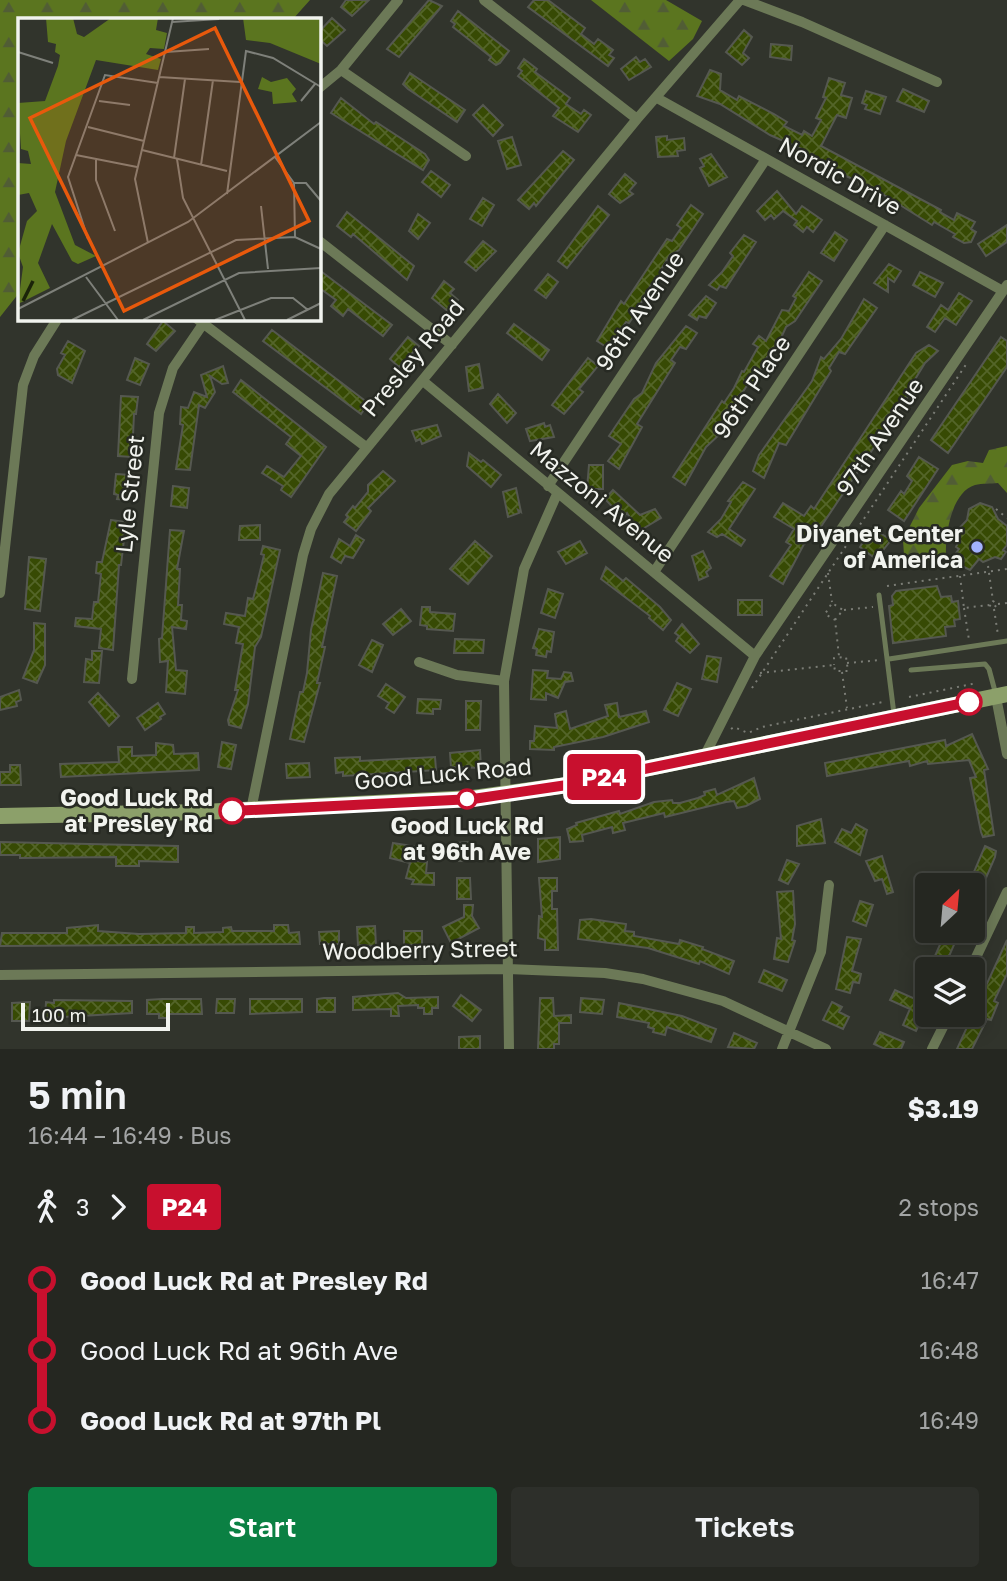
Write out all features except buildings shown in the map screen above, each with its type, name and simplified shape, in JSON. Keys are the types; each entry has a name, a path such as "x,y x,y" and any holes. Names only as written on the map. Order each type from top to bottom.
{"main road":[{"name":"Good Luck Road","path":"0,816 251,810 505,794 704,757 1002,695"}],"street":[{"path":"320,87 341,70 398,0"},
{"path":"484,0 637,119"},
{"path":"742,0 803,22 937,82"},
{"name":"Presley Road","path":"251,810 299,575 311,529 329,494 637,119 742,0"},
{"path":"341,70 466,156"},
{"name":"Nordic Drive","path":"657,98 885,225 1005,288"},
{"name":"96th Avenue","path":"509,1049 504,681 524,569 553,490 766,159"},
{"name":"96th Place","path":"654,572 885,225"},
{"path":"320,242 452,345"},
{"name":"97th Avenue","path":"704,757 720,720 755,656 1005,288"},
{"path":"0,593 23,385 42,341 57,320"},
{"path":"200,321 366,447"},
{"name":"Lyle Street","path":"132,679 159,413 173,368 200,321"},
{"name":"Mazzoni Avenue","path":"423,381 755,656"},
{"path":"419,662 457,675 504,681"},
{"path":"1002,695 1007,754"},
{"path":"782,1049 821,952 829,885"},
{"path":"976,957 1007,892"},
{"name":"Woodberry Street","path":"0,975 508,969 605,972 643,979 723,1001 826,1049"},
{"path":"933,1049 943,1027"}],"lane":[{"path":"879,595 889,659 894,717"},
{"path":"889,659 1007,641"},
{"path":"911,670 985,664 1002,695"}],"path":[{"path":"746,696 970,359"},
{"path":"996,509 1007,518"},
{"path":"988,566 993,601 997,604 1007,603"},
{"path":"887,586 1007,569"},
{"path":"828,572 832,603 825,614 835,620"},
{"path":"960,576 964,608 989,605 994,608"},
{"path":"989,605 993,601"},
{"path":"832,603 843,611"},
{"path":"997,604 994,608 999,642"},
{"path":"839,657 835,620 843,611 881,606"},
{"path":"846,657 847,663 848,671 835,671 834,658 846,657"},
{"path":"847,663 889,659"},
{"path":"759,673 834,665"},
{"path":"842,671 847,709"},
{"path":"909,697 977,683"},
{"path":"731,722 734,727 748,733 762,727 883,702"},
{"path":"730,730 734,727"}],"green space":[{"path":"0,0 310,0 294,18 18,18 18,294 0,317"},
{"path":"591,0 666,0 702,21 693,39 669,61"},
{"path":"1007,446 1007,493 998,483 978,484 967,489 960,496 951,516 946,556 925,562 904,555 903,540 919,508 952,465 968,461 983,463 989,450"}],"bus line":[{"name":"P24","path":"232,811 473,799 567,785 969,702"}],"place":[{"name":"Diyanet Center of America","path":"977,547"},
{"name":"Good Luck Rd at 96th Ave","path":"467,799"},
{"name":"Good Luck Rd at Presley Rd","path":"232,811"}]}
